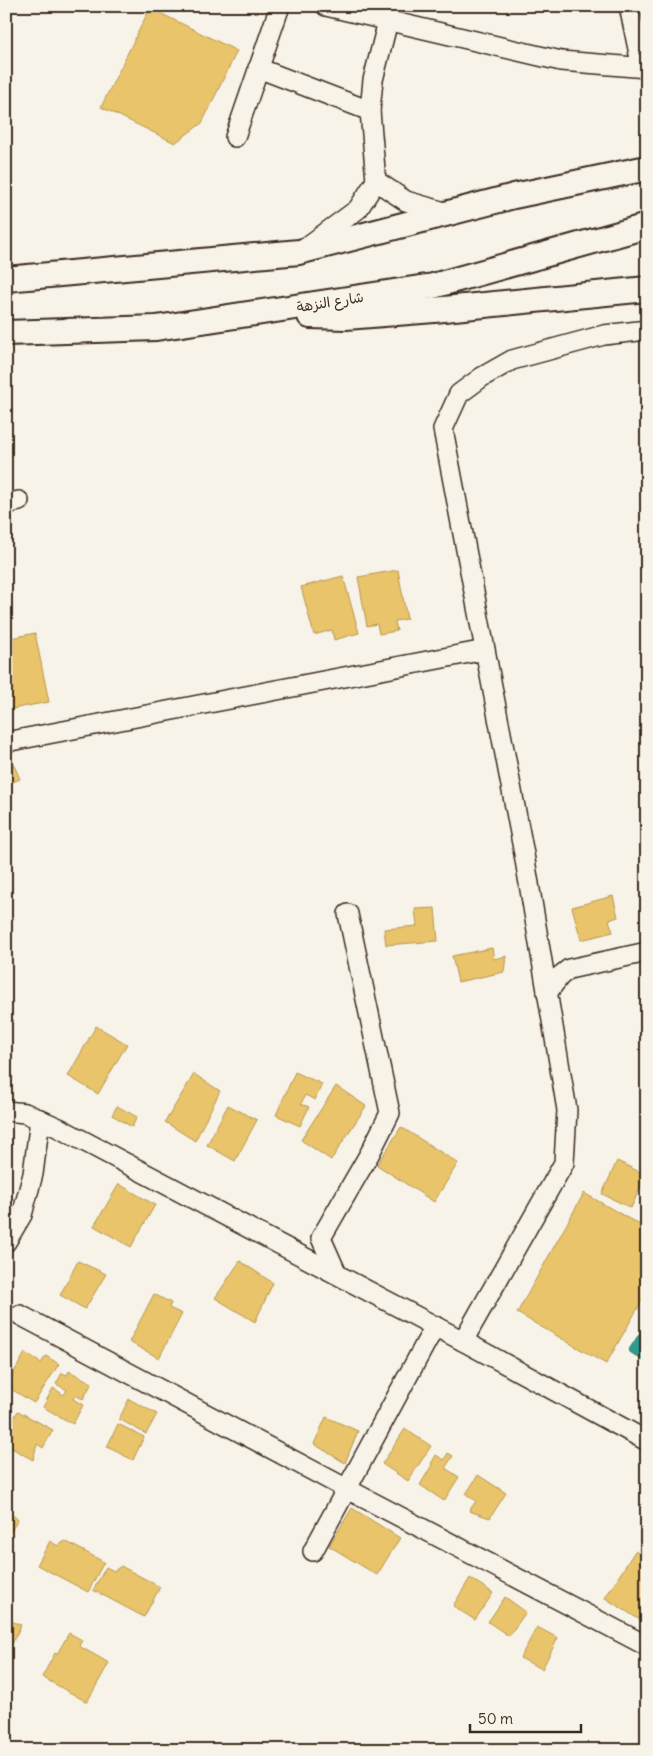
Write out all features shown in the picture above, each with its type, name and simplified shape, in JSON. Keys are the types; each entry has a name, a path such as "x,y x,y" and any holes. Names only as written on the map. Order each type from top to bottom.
{"main road":[{"path":"6,279 299,252 514,196 647,168"},
{"name":"شارع النزهة","path":"6,333 156,328 432,286 647,226"},
{"path":"251,314 346,317 647,289"}],"street":[{"path":"235,137 280,6"},
{"path":"326,6 561,61 644,68 629,6"},
{"path":"299,252 358,209 376,181 370,111 374,80 388,21"},
{"path":"258,68 370,111"},
{"path":"376,181 406,201 448,213"},
{"path":"463,1340 564,1164 567,1110 485,650 443,430 459,394 482,377 512,360 604,335 647,330"},
{"path":"6,742 485,650"},
{"path":"291,1250 321,1238 370,1153 390,1112 348,914"},
{"path":"547,993 560,976 569,969 647,952"},
{"path":"540,953 551,962 569,969"},
{"path":"6,1111 25,1113 59,1128 463,1340 647,1441"},
{"path":"6,1242 22,1215 33,1174 40,1120"},
{"path":"321,1238 336,1274"},
{"path":"20,1315 346,1489 647,1646"},
{"path":"313,1551 435,1326"}],"building: سكن":[{"path":"150,8 237,51 202,123 175,143 101,107"},
{"path":"398,570 407,619 395,621 397,631 379,634 377,624 367,626 358,577"},
{"path":"343,576 359,633 334,640 332,630 314,635 301,587"},
{"path":"35,633 49,702 6,710 6,639"},
{"path":"13,763 20,779 6,785 6,764"},
{"path":"613,896 618,917 609,920 613,932 581,940 572,907"},
{"path":"435,908 438,941 386,945 384,929 417,926 415,909"},
{"path":"492,948 494,959 506,956 504,972 458,982 452,956"},
{"path":"6,1020 11,1074 6,1074"},
{"path":"96,1026 127,1044 98,1094 68,1076"},
{"path":"295,1072 322,1084 315,1100 305,1095 301,1104 309,1107 300,1126 276,1115"},
{"path":"194,1074 220,1091 195,1141 165,1122"},
{"path":"336,1086 366,1106 331,1160 301,1140"},
{"path":"228,1105 257,1120 235,1161 207,1145"},
{"path":"117,1106 137,1117 132,1127 112,1115"},
{"path":"401,1127 458,1163 434,1202 377,1165"},
{"path":"617,1161 646,1175 631,1208 602,1194"},
{"path":"119,1184 155,1205 131,1247 94,1226"},
{"path":"584,1193 647,1229 647,1292 606,1364 517,1313"},
{"path":"78,1261 106,1274 85,1309 60,1295"},
{"path":"240,1261 273,1283 255,1322 215,1298"},
{"path":"154,1294 171,1303 169,1308 182,1314 159,1358 129,1342"},
{"path":"25,1353 41,1363 46,1356 59,1364 34,1403 6,1386"},
{"path":"69,1371 92,1383 83,1399 75,1395 73,1399 83,1405 73,1424 43,1407 53,1388 64,1395 67,1390 56,1384 62,1373 67,1375"},
{"path":"129,1399 157,1414 146,1434 119,1419"},
{"path":"18,1411 53,1430 43,1448 37,1444 33,1460 6,1445 6,1431"},
{"path":"326,1417 358,1431 345,1463 314,1444"},
{"path":"118,1424 144,1437 133,1460 107,1447"},
{"path":"405,1429 431,1446 408,1481 382,1464"},
{"path":"448,1453 453,1456 445,1468 459,1477 444,1501 420,1485 436,1455 444,1460"},
{"path":"478,1475 506,1493 490,1518 469,1511 476,1501 466,1494"},
{"path":"352,1508 400,1538 377,1575 329,1546"},
{"path":"6,1511 18,1519 6,1540"},
{"path":"50,1541 58,1546 65,1541 104,1562 88,1592 37,1565"},
{"path":"635,1551 647,1558 647,1610 640,1620 605,1598"},
{"path":"121,1566 160,1587 144,1617 93,1590 106,1567 114,1571"},
{"path":"470,1578 493,1593 475,1620 453,1606"},
{"path":"505,1597 526,1612 509,1636 488,1622"},
{"path":"6,1619 21,1625 6,1657"},
{"path":"537,1627 558,1638 542,1669 520,1658"},
{"path":"69,1633 82,1640 79,1646 109,1663 87,1702 42,1677"}],"building: مدارس":[{"path":"647,1322 647,1363 628,1351"}]}
